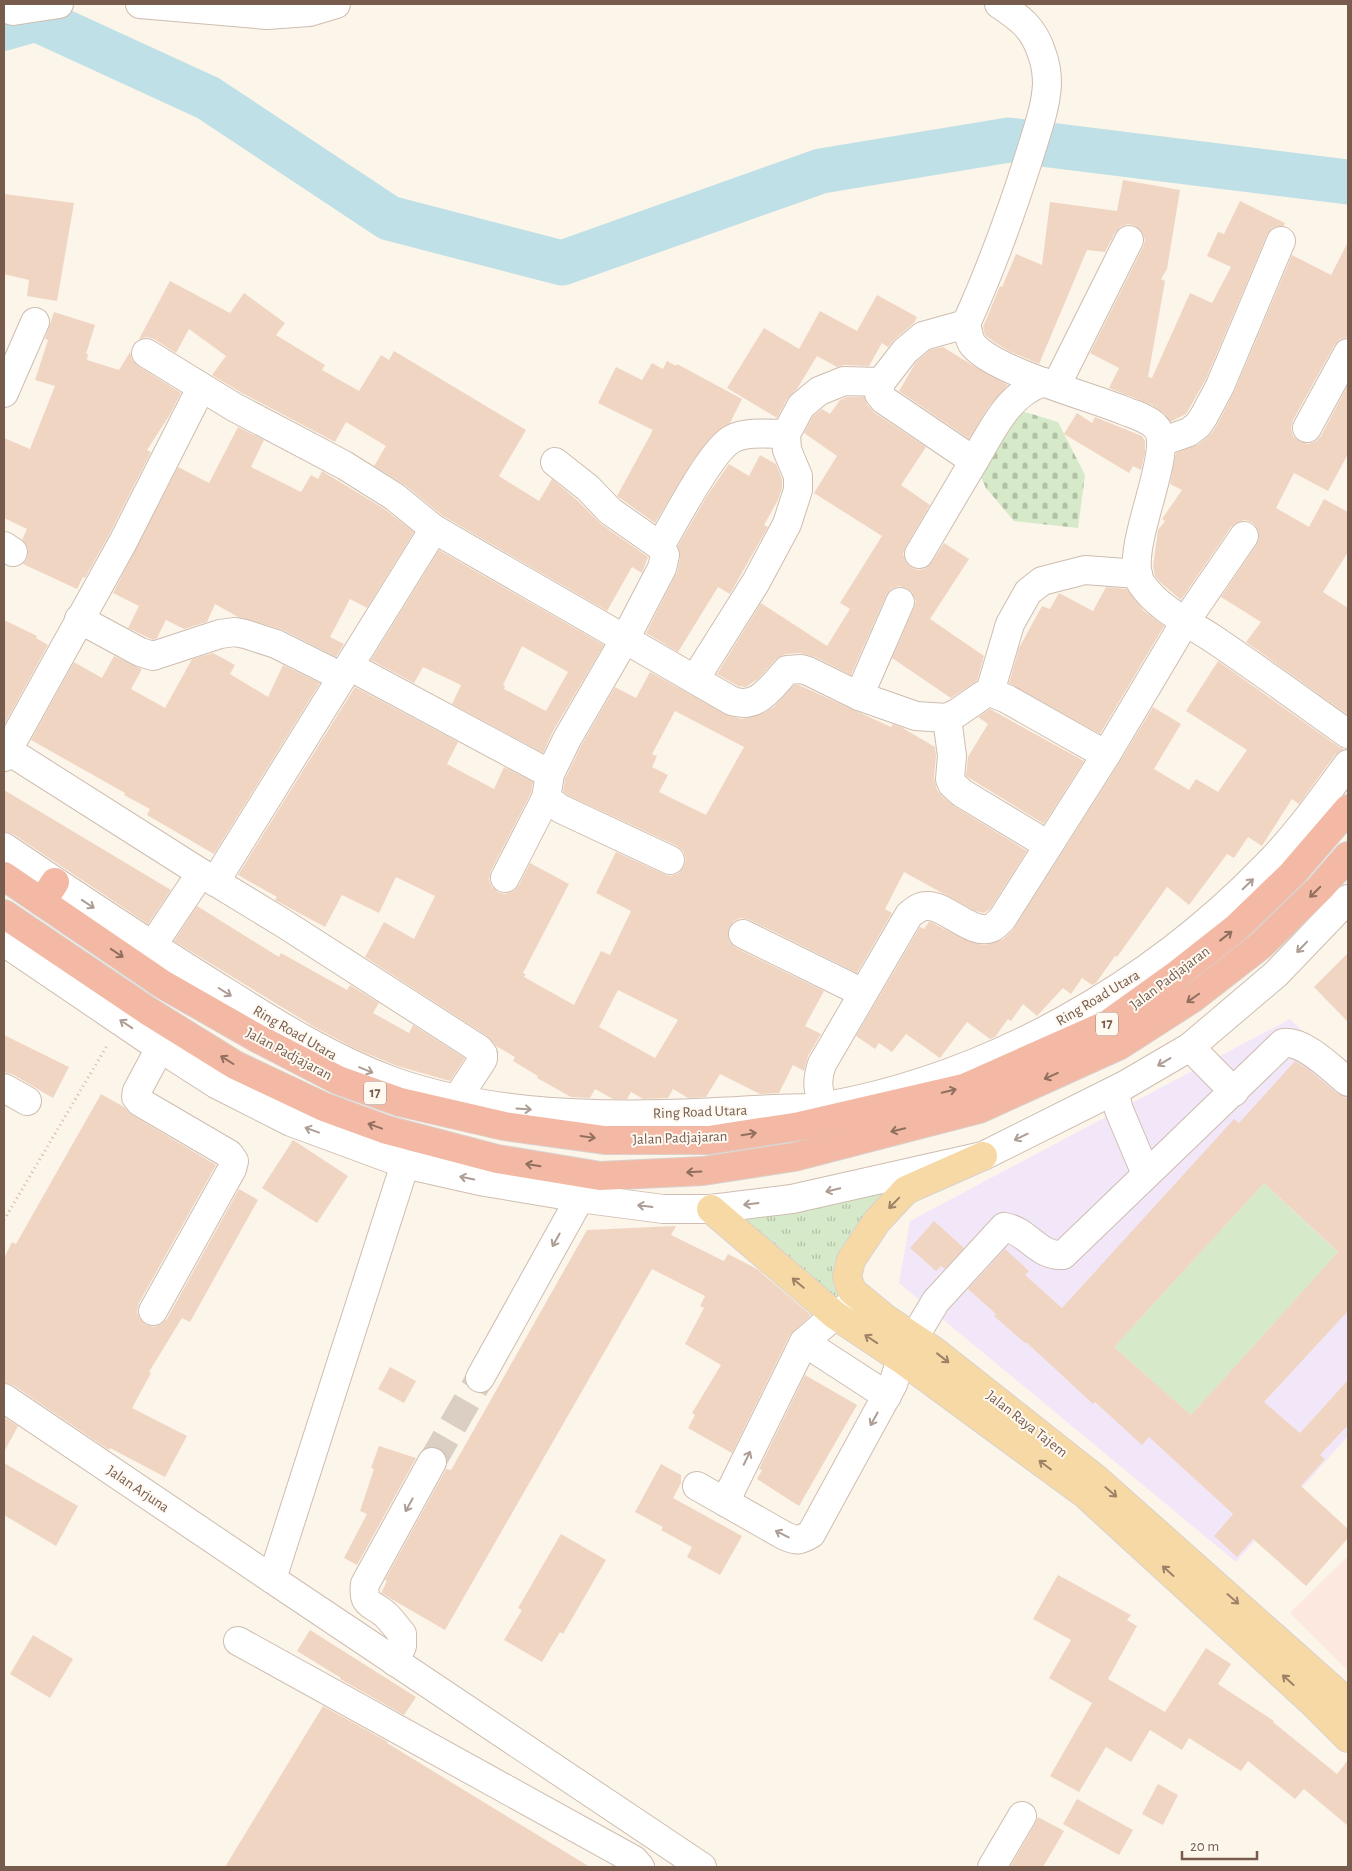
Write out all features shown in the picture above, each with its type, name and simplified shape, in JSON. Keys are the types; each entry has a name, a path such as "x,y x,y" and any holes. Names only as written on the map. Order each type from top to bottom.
{"highway":[{"name":"Jalan Padjajaran","path":"4,876 48,892 164,985 257,1038 338,1080 400,1102 504,1126 605,1140 709,1140 800,1126 964,1088 1108,1024 1175,976 1236,928 1292,874 1348,809"},
{"name":"Jalan Padjajaran","path":"4,914 148,1011 234,1065 324,1107 387,1130 497,1159 600,1176 703,1171 794,1157 979,1109 1120,1045 1193,998 1260,946 1320,888 1348,856"}],"main road":[{"name":"Jalan Raya Tajem","path":"983,1156 906,1190 877,1220 852,1260 847,1277 852,1291 907,1348 1318,1691 1348,1738"},
{"name":"Jalan Raya Tajem","path":"711,1209 835,1315 907,1348"},
{"name":"Jalan Raya Tajem","path":"1318,1691 1348,1703"}],"street":[{"path":"4,8 13,12 59,4"},
{"path":"140,4 268,15 309,12 336,4"},
{"path":"999,4 1021,18 1032,31 1042,54 1047,83 1042,115 1021,183 982,291 966,324 972,344 984,355 1004,366 1148,421 1156,426 1160,433 1161,442 1159,460 1138,550 1138,574 1141,583 1185,622 1210,637 1348,734"},
{"path":"1050,384 1129,240"},
{"path":"1161,442 1189,432 1198,425 1204,416 1220,386 1281,241"},
{"path":"4,393 35,322"},
{"path":"966,324 924,336 905,351 881,382 879,394 884,400 974,461"},
{"path":"146,353 234,407 344,465 395,497 434,528 732,702 749,704 764,694 787,670 801,669 859,696 916,716 947,718 990,692 1007,699 1106,755"},
{"path":"1307,428 1348,353"},
{"path":"695,679 756,582 787,524 798,490 798,476 787,450 786,434 801,406 819,391 844,381 881,382"},
{"path":"919,554 1006,407 1032,386 1050,384"},
{"path":"201,388 123,542 5,752 283,923 479,1049 483,1054 483,1059 457,1099"},
{"path":"660,546 708,467 730,440 754,434 786,434"},
{"path":"505,878 587,702 625,638 665,560 664,550 660,546 610,511 588,488 555,462"},
{"path":"152,946 208,877 346,671 434,528"},
{"path":"823,1106 818,1088 818,1077 822,1064 909,916 918,908 927,906 936,908 980,930 993,927 1002,919 1106,755 1185,622 1244,536"},
{"path":"990,692 1010,624 1028,592 1042,581 1086,570 1138,574"},
{"path":"859,696 900,602"},
{"path":"79,619 140,652 153,656 220,634 235,632 276,644 346,671 548,786 561,809 670,860"},
{"path":"947,718 952,756 950,779 952,784 962,793 1048,845"},
{"name":"Ring Road Utara","path":"4,848 48,892 152,946 262,1015 348,1063 394,1082 457,1099 510,1108 600,1115 710,1113 823,1106 892,1091 972,1063 1032,1035 1113,991 1169,951 1218,912 1270,863 1348,764"},
{"path":"4,942 216,1084 292,1122 405,1164 485,1182 580,1198 663,1209 711,1209 792,1199 983,1156 1114,1091 1190,1046 1276,974 1348,899"},
{"path":"743,934 863,993"},
{"path":"697,1486 784,1536 796,1540 811,1534 894,1384 907,1348 936,1301 1004,1227 1014,1228 1045,1253 1055,1256 1063,1255 1283,1043 1290,1042 1302,1046 1348,1082"},
{"path":"1190,1046 1234,1092"},
{"path":"153,1311 232,1170 234,1161 229,1154 140,1102 136,1097 137,1091 160,1048"},
{"path":"4,1088 27,1101"},
{"path":"1114,1091 1119,1110 1146,1174"},
{"path":"272,1580 405,1164"},
{"path":"480,1378 580,1198"},
{"path":"725,1502 804,1342 835,1315 860,1299"},
{"path":"804,1342 887,1396"},
{"name":"Jalan Arjuna","path":"4,1398 394,1662 702,1867"},
{"path":"394,1662 402,1646 402,1634 384,1614 372,1607 365,1598 365,1584 432,1462"},
{"path":"238,1641 634,1860 640,1867"},
{"path":"992,1867 1022,1816"}],"path":[{"path":"4,1220 122,1022"}],"shaded area":[{"path":"1290,1019 1348,1075 1348,1436 1236,1562 899,1283 910,1221"},
{"path":"1348,1556 1348,1671 1290,1613"}],"green space":[{"path":"1009,407 1058,422 1085,475 1078,528 1014,521 986,488 974,463"},
{"path":"956,1165 872,1217 852,1299 835,1309 727,1214"},
{"path":"1264,1183 1348,1262 1348,1275 1331,1260 1191,1415 1114,1347"}],"building":[{"path":"1123,180 1180,190 1167,269 1161,279 1165,281 1148,377 1152,378 1190,293 1212,303 1231,267 1207,256 1218,232 1224,234 1240,201 1285,223 1284,226 1272,228 1267,235 1206,379 1186,414 1170,422 1165,414 1152,405 1109,388 1119,368 1090,353 1143,247 1145,240 1142,232 1136,226 1128,224 1120,227 1105,252 1087,250 1039,364 994,342 985,335 983,327 1016,254 1042,265 1050,202 1117,211"},
{"path":"4,194 74,203 57,301 27,296 29,280 4,274"},
{"path":"1348,242 1348,337 1340,339 1334,346 1293,420 1291,428 1293,436 1299,441 1308,444 1316,441 1321,436 1348,385 1348,454 1328,491 1294,473 1276,508 1309,527 1324,499 1348,512 1348,552 1323,592 1348,608 1348,715 1246,642 1261,622 1221,597 1257,544 1259,538 1258,530 1253,523 1245,520 1231,527 1181,600 1155,576 1153,566 1158,530 1165,521 1162,519 1182,490 1170,484 1176,453 1199,444 1211,434 1218,423 1234,392 1292,255 1331,275"},
{"path":"170,281 230,313 244,293 285,323 276,335 325,365 322,370 359,391 381,355 389,360 394,351 526,430 499,476 539,501 552,479 601,524 648,557 642,573 632,567 607,611 443,516 405,485 374,466 386,446 346,422 335,442 212,375 226,356 189,329 176,353 154,339 147,337 139,339"},
{"path":"877,295 917,317 914,323 888,347 882,343 869,366 844,365 837,367 817,356 797,389 787,399 777,418 727,388 764,328 799,349 820,311 857,331"},
{"path":"54,312 95,325 86,354 88,354 87,360 119,370 130,352 132,360 138,366 181,393 147,450 151,452 109,535 77,589 23,564 28,553 27,546 22,540 27,529 4,518 4,438 30,449 55,386 35,380 48,340 45,339"},
{"path":"943,347 1008,385 989,406 969,439 899,391 916,362 930,350"},
{"path":"667,361 676,366 677,364 742,399 730,423 712,436 691,463 655,523 617,496 653,430 598,403 616,367 642,380 652,363 663,369"},
{"path":"847,397 864,397 875,413 926,447 901,485 930,505 906,546 903,554 906,562 912,568 919,570 926,568 944,543 969,559 930,619 984,656 977,681 951,698 892,658 916,601 912,592 899,586 891,589 886,596 851,675 815,657 800,653 786,654 776,659 758,679 746,687 738,686 717,674 761,603 827,646 850,609 840,603 882,536 814,493 837,456 804,433 813,416 822,409 830,414 840,400"},
{"path":"1077,413 1092,423 1095,417 1142,436 1145,441 1145,453 1141,470 1133,466 1129,473 1064,434"},
{"path":"238,427 264,440 251,467 301,492 311,475 318,479 322,471 386,510 414,532 367,608 350,599 330,637 344,644 336,657 283,630 238,617 215,604 207,622 184,629 166,620 157,638 153,640 128,628 139,606 113,593 178,467 209,483"},
{"path":"760,455 776,464 782,479 782,488 778,500 764,525 768,527 730,594 718,587 678,652 646,633 677,572 680,558 678,546 707,496 729,464 749,476"},
{"path":"439,550 604,645 553,731 543,753 452,704 461,685 423,667 414,683 371,660","holes":["522,646 568,672 546,711 504,689 505,686 503,685"]},
{"path":"1106,587 1127,589 1144,611 1164,626 1100,734 1009,683 1019,648 1042,606 1050,609 1059,593 1093,611"},
{"path":"4,620 37,636 36,638 48,645 4,725"},
{"path":"213,653 235,665 230,674 268,697 283,665 320,683 214,854 147,815 150,809 124,795 125,793 31,740 74,662 102,678 114,656 142,669 131,689 165,708 192,659"},
{"path":"1218,661 1344,749 1335,755 1299,804 1292,799 1262,846 1248,837 1234,858 1227,854 1189,905 1167,887 1096,983 1092,985 1082,978 1071,994 1063,988 1037,1016 1023,1004 1011,1021 1008,1019 995,1037 990,1039 967,1022 940,1058 906,1034 892,1052 879,1043 875,1049 856,1036 920,927 924,929 931,922 963,939 984,945 1002,940 1013,930 1153,707 1181,724 1154,769 1189,790 1196,779 1218,792 1247,750 1186,711"},
{"path":"650,672 729,716 742,719 762,714 774,707 794,685 799,685 891,727 893,724 901,727 935,747 934,778 937,790 942,796 954,806 1027,851 990,909 984,913 975,911 904,872 885,909 892,913 857,973 750,920 741,918 734,921 729,928 728,936 730,942 736,948 824,991 805,1026 821,1034 808,1056 804,1071 793,1065 779,1093 760,1094 720,1074 706,1097 688,1098 673,1089 668,1098 643,1099 631,1092 627,1099 613,1099 595,1089 590,1098 571,1097 537,1078 538,1076 513,1061 515,1057 496,1046 487,1036 365,957 384,922 414,939 435,896 396,877 379,913 342,895 325,927 275,900 277,897 238,875 355,687 458,742 447,764 494,789 504,767 533,782 531,793 491,871 489,879 492,887 498,892 505,894 513,891 519,885 530,863 569,884 523,973 526,974 524,977 574,1005 601,951 610,955 631,911 596,893 616,852 671,876 679,873 686,859 683,851 677,846 569,796 563,791 565,779 581,746 615,687 636,698","holes":["675,711 744,747 706,815 659,792 668,775 652,767 657,756 652,754","618,990 678,1020 655,1058 599,1027"]},
{"path":"990,709 1084,761 1044,824 966,776 968,757 988,724 978,717"},
{"path":"4,790 171,890 148,924 13,834 4,832"},
{"path":"197,906 279,957 281,953 347,990 350,985 379,1003 373,1013 409,1033 413,1025 465,1058 450,1081 397,1066 356,1049 316,1028 174,941"},
{"path":"1348,953 1348,1022 1314,987"},
{"path":"4,1035 69,1067 53,1098 12,1074 4,1072"},
{"path":"1295,1061 1308,1069 1338,1094 1348,1099 1348,1311 1264,1402 1300,1433 1348,1380 1348,1425 1320,1455 1325,1459 1301,1486 1348,1529 1348,1538 1306,1586 1253,1539 1237,1557 1214,1536 1233,1514 1149,1437 1142,1445 1095,1402 1093,1404 1026,1342 994,1316 996,1314 968,1289 1005,1249 1029,1271 1025,1275 1062,1308 1234,1119 1239,1123","holes":["1264,1183 1338,1252 1191,1415 1114,1347"]},
{"path":"101,1094 124,1107 132,1115 216,1165 139,1303 137,1312 145,1324 154,1327 167,1319 239,1189 258,1200 190,1322 182,1318 149,1372 151,1373 132,1408 187,1436 165,1477 110,1448 109,1450 13,1385 4,1383 4,1258 12,1242 16,1244"},
{"path":"293,1140 348,1176 317,1223 262,1188"},
{"path":"934,1221 964,1248 945,1269 941,1266 936,1271 910,1248"},
{"path":"676,1226 671,1235 724,1261 728,1254 757,1269 811,1315 790,1335 732,1453 688,1428 695,1415 692,1413 721,1365 685,1344 704,1308 700,1306 705,1296 652,1269 445,1630 381,1593 387,1581 385,1580 446,1469 451,1470 587,1230"},
{"path":"390,1367 416,1381 404,1403 378,1389"},
{"path":"805,1375 857,1405 799,1506 757,1479 762,1470 759,1469"},
{"path":"4,1417 18,1426 4,1452"},
{"path":"379,1446 416,1458 357,1565 344,1558 367,1514 360,1511 374,1469 371,1468"},
{"path":"4,1463 78,1506 56,1546 4,1515"},
{"path":"661,1464 681,1475 681,1483 673,1498 742,1536 720,1575 687,1557 692,1547 661,1530 663,1527 635,1512"},
{"path":"561,1534 606,1560 563,1634 560,1632 542,1662 504,1640 522,1610 518,1608"},
{"path":"1058,1575 1131,1615 1127,1620 1137,1626 1108,1679 1165,1712 1206,1648 1231,1664 1218,1684 1274,1721 1337,1774 1348,1760 1348,1826 1304,1789 1295,1799 1248,1761 1241,1771 1189,1738 1182,1750 1150,1730 1131,1762 1106,1747 1079,1792 1050,1776 1092,1703 1049,1678 1071,1640 1033,1619"},
{"path":"310,1630 416,1697 404,1715 340,1679 297,1651"},
{"path":"33,1635 73,1659 50,1698 10,1674"},
{"path":"323,1706 388,1742 590,1867 225,1867"},
{"path":"1158,1784 1178,1795 1163,1825 1142,1814"},
{"path":"1077,1799 1133,1830 1119,1855 1063,1824"},
{"path":"1038,1817 1064,1831 1043,1867 1010,1867 1035,1824"}],"waterway":[{"path":"4,28 36,19 208,98 389,218 562,263 821,171 1009,140 1348,182"}],"tunnel":[{"path":"432,1462 480,1378"}]}
